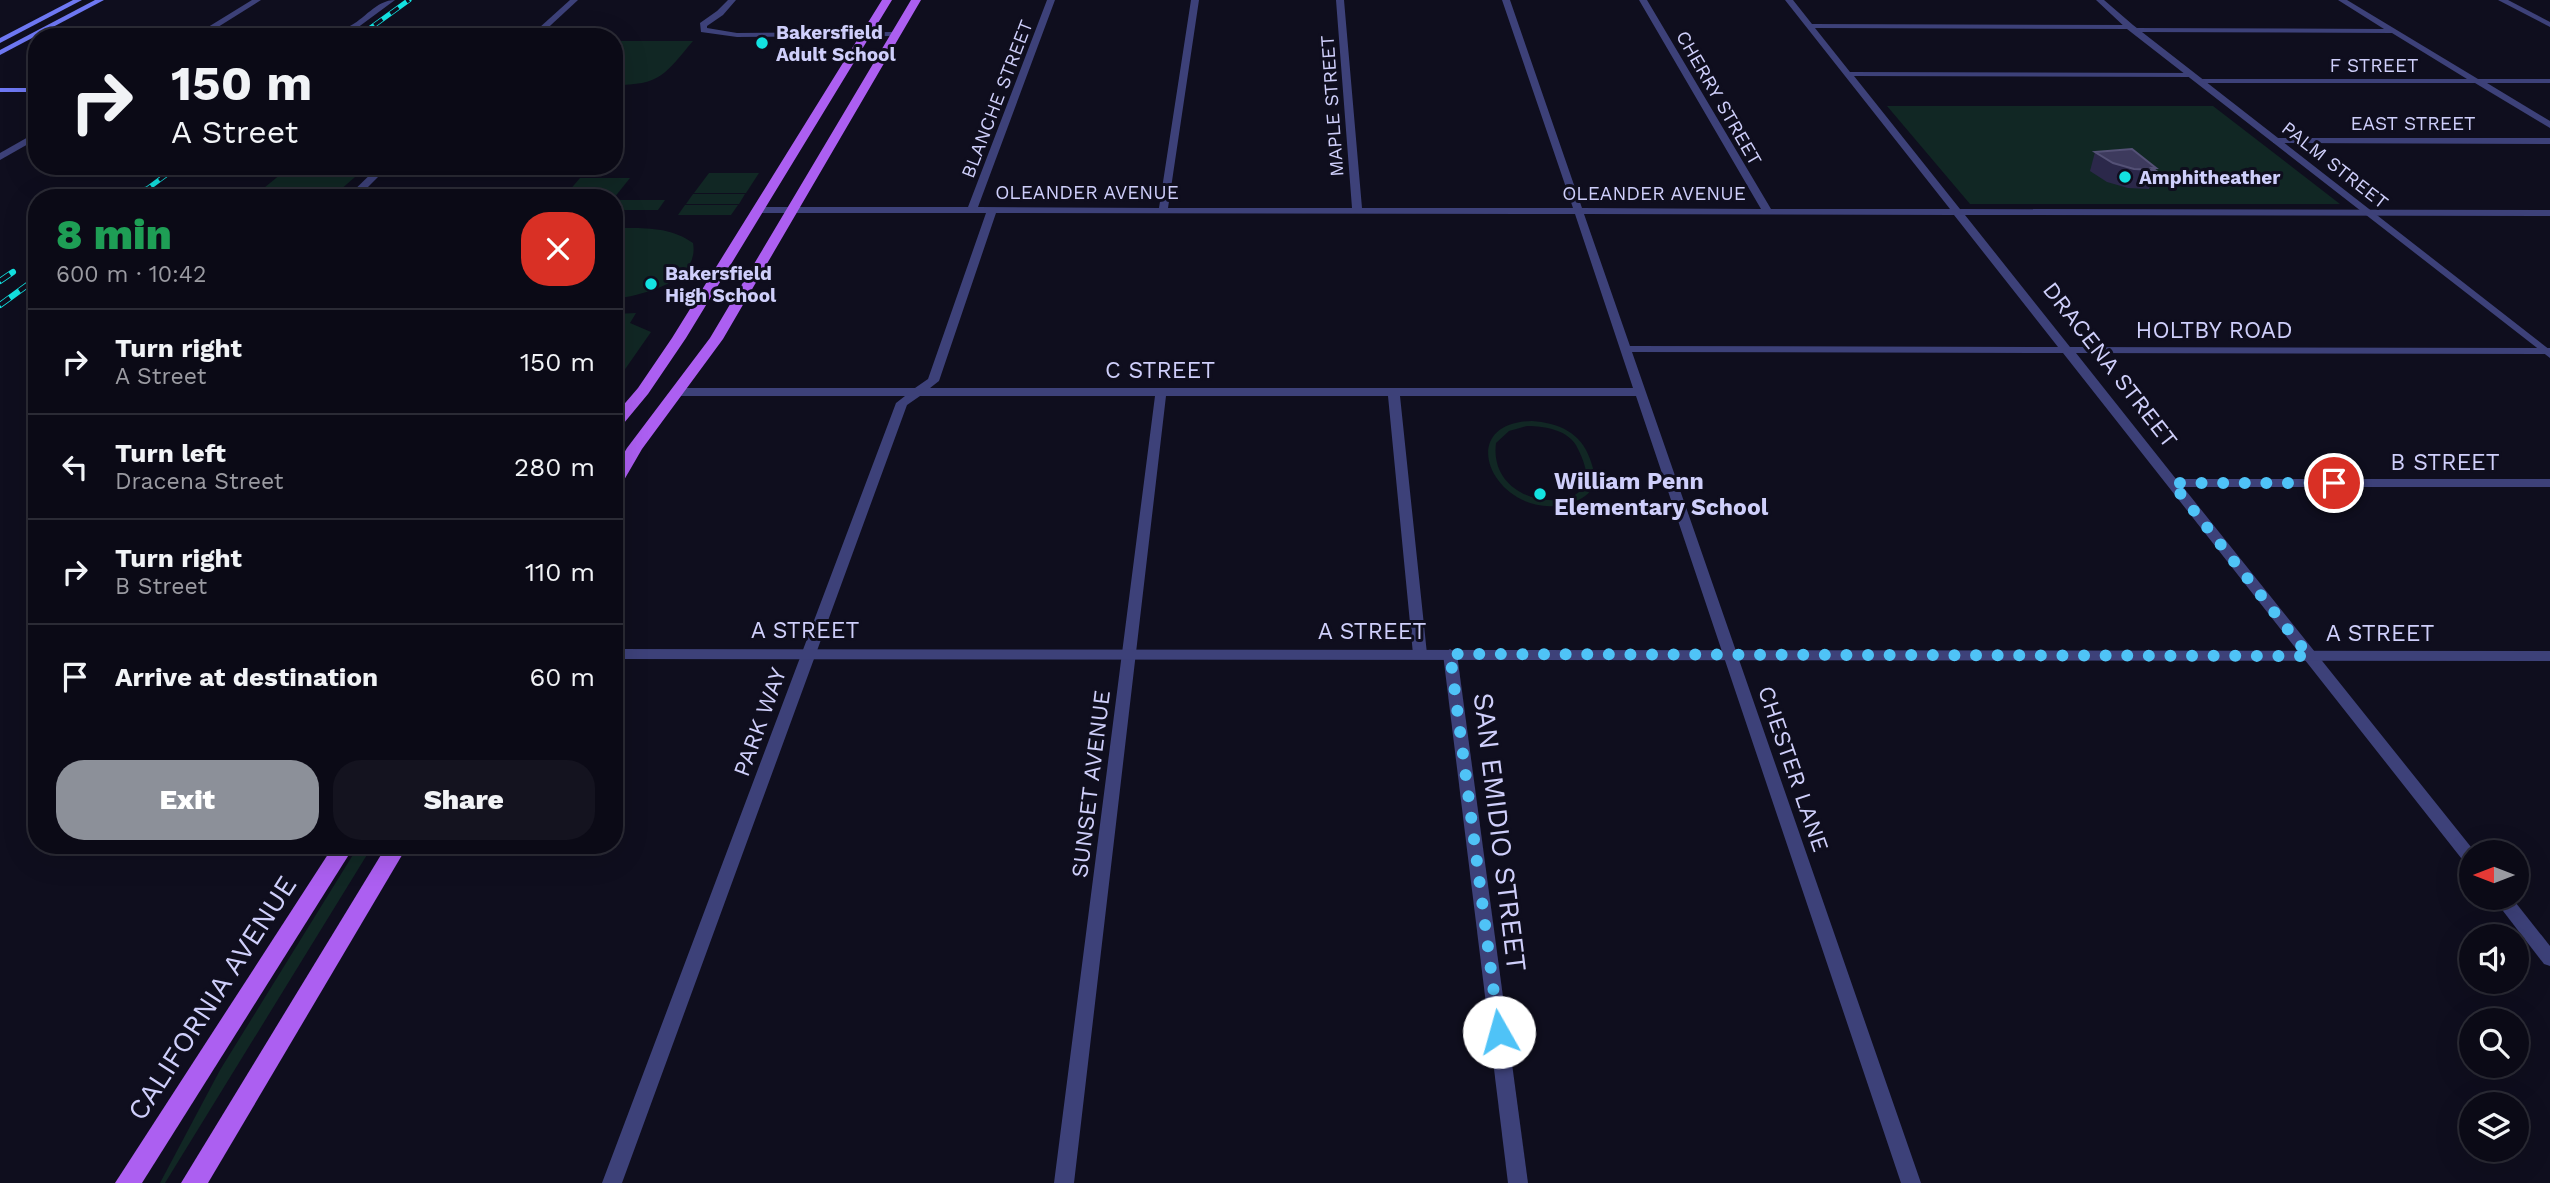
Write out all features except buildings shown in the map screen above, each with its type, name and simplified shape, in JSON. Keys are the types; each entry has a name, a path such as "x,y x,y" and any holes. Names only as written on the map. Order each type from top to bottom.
{"main road":[{"path":"0,41 78,0"},
{"path":"48,28 100,0"},
{"path":"623,415 643,391 678,338 887,0"},
{"path":"623,469 635,448 716,339 916,0"},
{"path":"0,53 28,39"},
{"path":"0,90 28,90"},
{"name":"CALIFORNIA AVENUE","path":"128,1183 339,854"},
{"path":"194,1183 393,854"}],"street":[{"path":"211,28 257,0"},
{"path":"351,28 390,0"},
{"path":"543,28 574,0"},
{"path":"732,0 702,26 704,30 730,34 896,34"},
{"name":"BLANCHE STREET","path":"972,209 1051,0"},
{"path":"1163,210 1195,0"},
{"name":"MAPLE STREET","path":"1340,0 1357,210"},
{"name":"CHESTER LANE","path":"1506,0 1911,1183"},
{"name":"CHERRY STREET","path":"1643,0 1767,211"},
{"name":"DRACENA STREET","path":"1789,0 2459,844"},
{"name":"PALM STREET","path":"2100,0 2132,29 2548,353"},
{"path":"2342,0 2550,125"},
{"path":"2502,0 2550,25"},
{"path":"742,1 717,27 772,33"},
{"path":"1810,26 2393,31"},
{"path":"414,28 443,28"},
{"name":"F STREET","path":"1848,74 2550,81"},
{"path":"0,158 28,141"},
{"name":"EAST STREET","path":"2276,141 2550,141"},
{"path":"361,189 375,175"},
{"name":"OLEANDER AVENUE","path":"757,211 992,209 2550,212"},
{"name":"PARK WAY","path":"612,1183 902,403 933,381 992,209"},
{"name":"HOLTBY ROAD","path":"1626,349 2548,353"},
{"name":"SUNSET AVENUE","path":"1064,1183 1161,391"},
{"name":"C STREET","path":"679,392 1640,392"},
{"path":"1394,392 1420,654"},
{"name":"B STREET","path":"2172,483 2550,483"},
{"name":"A STREET","path":"623,654 810,652 2550,656"},
{"name":"SAN EMIDIO STREET","path":"1450,654 1518,1183"},
{"path":"2511,910 2550,959"}],"green space":[{"path":"623,41 693,41 660,76 623,85"},
{"path":"1887,106 2213,106 2340,204 1970,204"},
{"path":"709,173 759,173 746,193 694,193"},
{"path":"280,175 357,175 341,189 263,189"},
{"path":"580,178 630,178 621,189 571,189"},
{"path":"693,194 745,194 739,204 686,204"},
{"path":"623,200 665,200 658,210 623,210"},
{"path":"685,205 738,205 731,215 678,215"},
{"path":"623,228 675,233 693,243 693,256 688,268 679,277 640,294 623,297"},
{"path":"636,313 630,323 651,332 623,372 623,314"},
{"path":"1542,422 1575,436 1586,450 1593,469 1595,480 1591,491 1574,502 1547,506 1524,501 1505,488 1493,472 1488,454 1492,438 1506,426","holes":["1527,426 1556,430 1574,443 1586,472 1586,480 1580,491 1568,498 1536,498 1519,492 1506,480 1497,464 1496,443 1509,431"]},
{"path":"353,854 367,854 165,1183 160,1183 220,1070"}],"railway":[{"path":"370,28 409,0"},
{"path":"147,189 166,175"},
{"path":"0,281 13,272"},
{"path":"0,305 28,285"}],"place":[{"name":"Bakersfield Adult School","path":"762,43"},
{"name":"Amphitheather","path":"2125,177"},
{"name":"Bakersfield High School","path":"651,284"},
{"name":"William Penn Elementary School","path":"1540,494"}],"route":[{"path":"1499,1032 1450,654 2309,656 2172,483 2334,483"}]}
